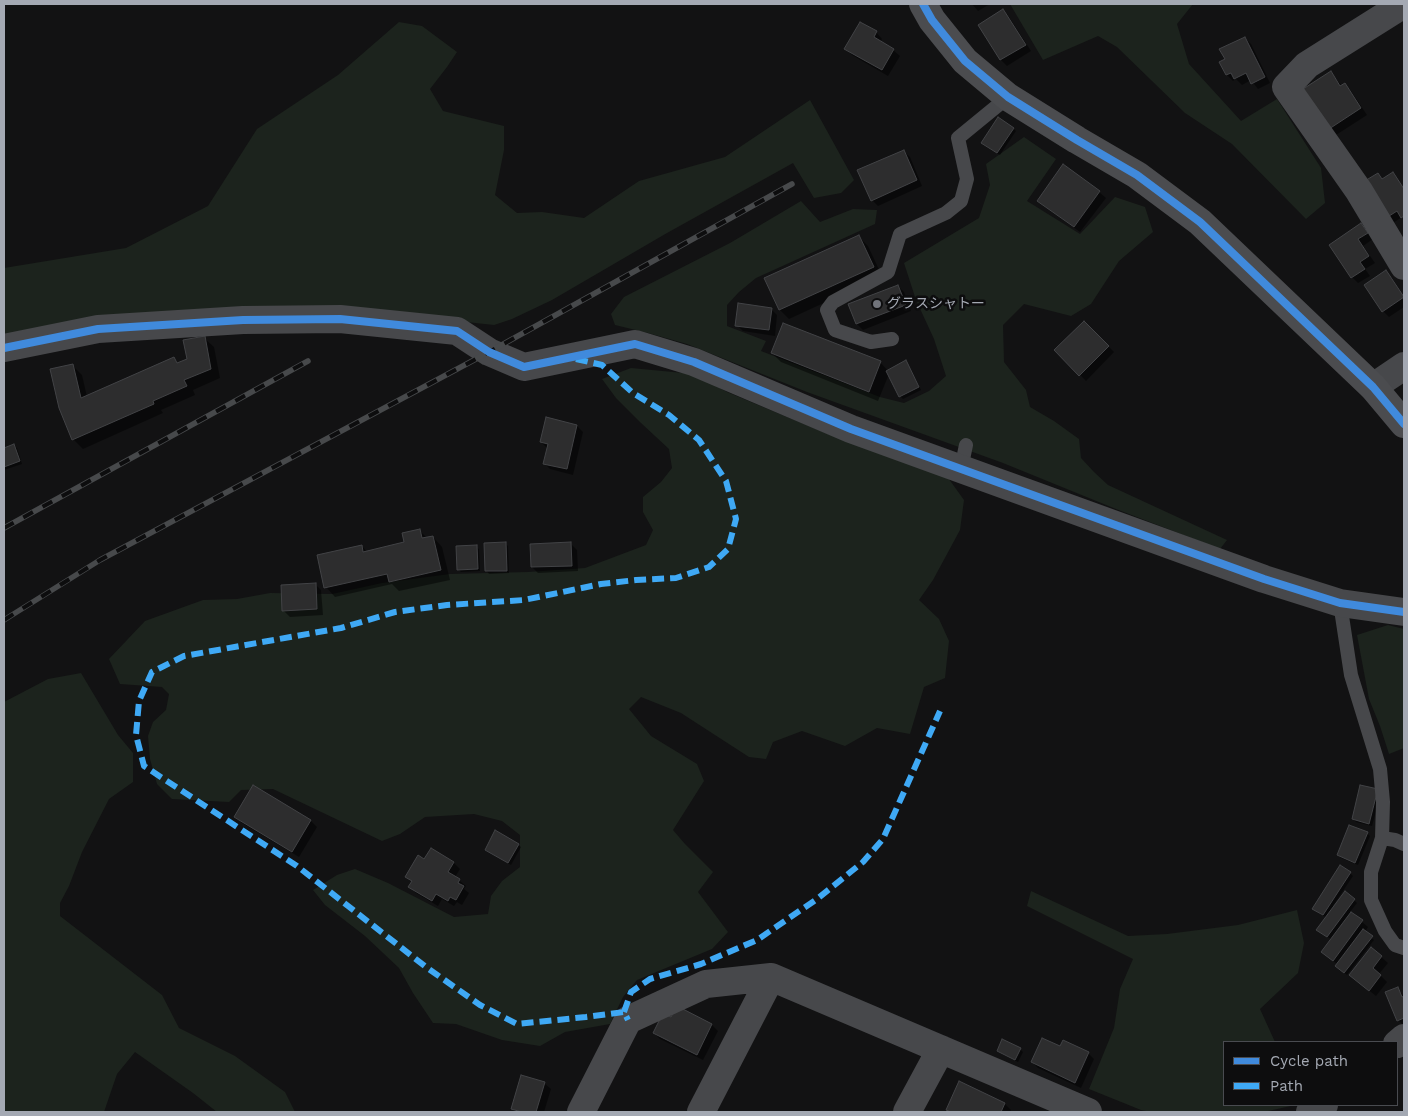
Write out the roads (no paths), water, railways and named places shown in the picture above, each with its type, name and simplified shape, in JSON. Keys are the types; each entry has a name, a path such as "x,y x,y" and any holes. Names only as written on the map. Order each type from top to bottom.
{"street":[{"path":"922,4 965,62 1008,96 1137,175 1200,222 1373,387 1404,424"},
{"path":"1404,4 1307,65 1286,87 1359,191 1404,266"},
{"path":"4,348 98,329 243,320 340,319 456,332 489,352 524,367 635,344 694,362 851,429 964,457 1254,576 1340,603 1404,612"},
{"path":"1373,387 1404,366"},
{"path":"700,1112 771,977"},
{"path":"580,1112 628,1020 706,984 771,977 1088,1112"},
{"path":"907,1112 941,1049"},
{"path":"1310,1112 1322,1106"}],"lane":[{"path":"892,338 871,342 836,330 827,310 833,302 888,272 900,234 946,213 962,201 967,179 958,138 1008,96"},
{"path":"1340,603 1351,675 1380,769 1383,802 1382,838 1371,872 1371,900 1385,931 1395,946 1404,948"},
{"path":"1382,838 1404,844"}],"railway":[{"path":"4,620 100,560 489,352 792,184"},
{"path":"4,528 308,361"}],"place":[{"name":"グラスシャトー","path":"877,304"}]}
